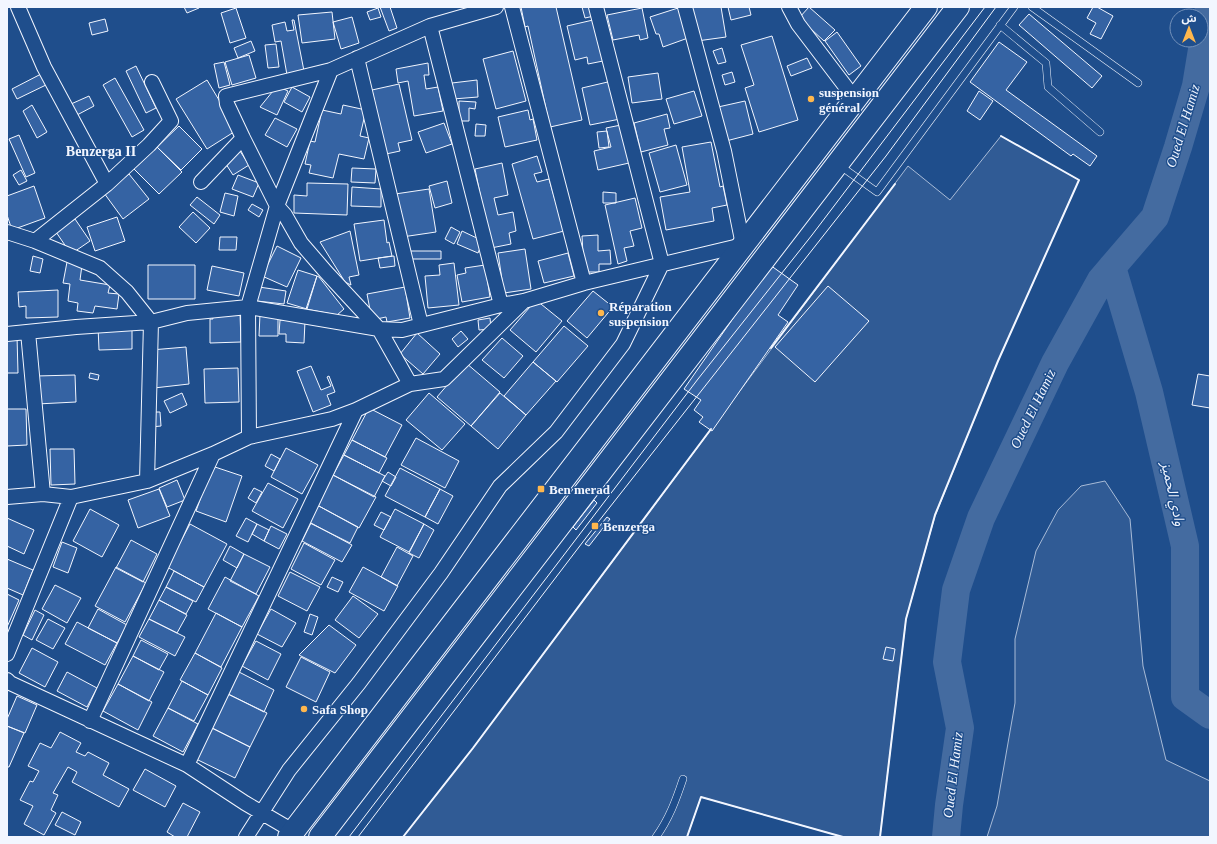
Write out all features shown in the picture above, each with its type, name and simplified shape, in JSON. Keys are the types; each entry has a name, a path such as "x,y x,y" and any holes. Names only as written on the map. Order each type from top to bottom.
{"main road":[{"path":"291,834 926,7"},
{"path":"320,837 958,7"}],"street":[{"path":"18,7 44,67 107,184"},
{"path":"410,384 379,329 301,243 285,215 277,206 227,104 226,96 331,70 430,26 496,7"},
{"path":"512,7 584,283"},
{"path":"246,837 289,770 359,684 441,572 500,486 556,432 624,344 662,264 596,7"},
{"path":"7,334 76,327 150,322 187,313 248,307 379,329 402,330 501,305 524,301 584,283 743,246 724,151 686,7"},
{"path":"789,7 798,24 856,99"},
{"path":"430,26 501,305"},
{"path":"357,58 421,325"},
{"path":"249,437 248,307 277,206 331,70"},
{"path":"34,241 107,184 149,145 171,121 152,82"},
{"path":"201,182 243,138"},
{"path":"7,232 34,241 100,268 127,292 150,322 147,482"},
{"path":"7,497 43,494 70,497 147,482 249,437 332,419 356,410 410,384 444,379 524,301"},
{"path":"28,332 43,494"},
{"path":"187,765 356,410"},
{"path":"90,721 213,454"},
{"path":"7,654 70,497"},
{"path":"8,684 187,765 262,813 291,834"}],"lane":[{"path":"837,163 876,192 1014,7"},
{"path":"1032,7 1138,83"},
{"path":"1000,25 1046,63 1048,87 1100,132"},
{"path":"656,837 674,806 683,779"}],"shaded area":[{"path":"1001,136 1079,180 998,361 935,516 906,619 880,837 843,837 701,797 687,837 403,837 473,748 908,166 950,200"},
{"path":"1105,481 1130,519 1143,666 1166,760 1210,781 1210,837 987,837 997,806 1015,703 1015,639 1036,551 1058,510 1081,486"}],"building":[{"path":"184,7 198,7 199,8 187,13"},
{"path":"380,7 390,7 397,28 389,31"},
{"path":"521,7 556,7 582,120 550,127 528,26 525,27"},
{"path":"582,7 592,7 594,16 585,18"},
{"path":"692,7 721,7 726,37 697,41"},
{"path":"728,7 749,7 751,15 731,20"},
{"path":"809,7 835,30 824,41 799,18"},
{"path":"1093,7 1097,7 1113,16 1101,39 1090,34 1096,23 1087,18"},
{"path":"236,8 246,38 230,43 221,13"},
{"path":"378,8 381,17 370,20 367,12"},
{"path":"642,8 648,38 640,40 639,35 613,40 607,15"},
{"path":"678,8 688,38 663,47 659,34 656,34 650,17"},
{"path":"332,12 335,39 302,43 298,15"},
{"path":"1029,14 1102,76 1092,88 1019,25"},
{"path":"352,17 359,43 341,49 333,22"},
{"path":"105,19 108,31 92,35 89,23"},
{"path":"292,20 294,20 304,71 287,75 281,41 275,42 272,25 285,22 287,31 294,30"},
{"path":"593,20 603,61 588,64 587,57 575,60 567,26"},
{"path":"837,32 861,66 849,75 825,41"},
{"path":"772,36 798,120 759,132 745,88 754,85 741,45"},
{"path":"251,41 255,51 238,58 234,48"},
{"path":"999,42 1027,62 1006,90 1097,156 1090,166 1073,154 1071,156 970,82"},
{"path":"276,44 279,67 268,68 265,45"},
{"path":"722,48 726,62 718,64 713,51"},
{"path":"513,51 526,101 496,109 483,59"},
{"path":"249,55 256,78 232,85 225,62"},
{"path":"807,58 812,68 791,76 787,66"},
{"path":"224,62 230,85 219,88 214,64"},
{"path":"428,63 429,75 424,75 426,89 438,87 443,111 414,116 408,81 398,83 396,69"},
{"path":"136,66 156,108 146,113 126,71"},
{"path":"732,72 735,82 725,85 722,75"},
{"path":"43,73 48,84 17,99 12,89"},
{"path":"658,73 662,99 632,103 628,77"},
{"path":"115,78 144,130 132,137 103,85"},
{"path":"207,80 237,130 207,149 176,99"},
{"path":"477,80 478,97 453,99 452,83"},
{"path":"612,81 620,119 590,125 582,88"},
{"path":"399,84 412,140 398,143 400,151 386,154 372,90"},
{"path":"277,86 288,91 277,115 260,107"},
{"path":"292,87 310,97 302,112 284,102"},
{"path":"694,91 702,116 674,124 666,99"},
{"path":"979,91 993,101 980,120 967,111"},
{"path":"89,96 94,106 77,115 71,104"},
{"path":"459,101 476,102 475,109 469,108 469,121 459,121"},
{"path":"745,101 753,134 726,141 718,107"},
{"path":"32,105 47,132 37,138 23,111"},
{"path":"343,105 366,110 360,136 369,138 364,159 339,154 333,178 309,173 311,165 305,164 310,141 315,142 322,110 341,114"},
{"path":"528,110 530,120 533,119 537,140 505,147 498,117"},
{"path":"667,114 670,128 664,129 668,145 641,152 634,123"},
{"path":"275,118 297,129 287,147 265,135"},
{"path":"444,123 452,144 426,153 418,132"},
{"path":"476,124 486,125 485,136 475,136"},
{"path":"621,125 629,163 598,170 594,151 611,147 606,128"},
{"path":"179,126 202,149 181,170 157,147"},
{"path":"607,131 609,147 599,148 597,132"},
{"path":"19,135 35,173 26,177 9,139"},
{"path":"711,142 720,187 723,186 727,205 712,208 714,221 666,230 660,197 690,192 682,147"},
{"path":"676,145 687,185 660,192 649,153"},
{"path":"157,147 182,172 159,194 134,169"},
{"path":"240,151 249,165 233,175 224,161"},
{"path":"537,156 542,172 534,174 537,182 549,179 564,231 533,239 512,164"},
{"path":"502,163 508,195 494,198 498,215 513,212 516,231 509,233 511,244 491,248 475,169"},
{"path":"352,168 376,169 375,183 351,182"},
{"path":"21,170 27,181 19,185 13,175"},
{"path":"129,174 149,199 123,219 104,193"},
{"path":"238,175 259,183 253,197 232,189"},
{"path":"447,181 452,203 435,208 429,186"},
{"path":"307,183 348,184 347,215 294,213 294,195 307,196"},
{"path":"34,186 45,218 12,230 7,215 7,196"},
{"path":"352,187 381,189 381,207 351,206"},
{"path":"429,189 436,232 402,237 395,194"},
{"path":"603,192 616,193 616,203 603,203"},
{"path":"225,193 238,196 234,216 220,212"},
{"path":"197,197 220,215 214,224 190,205"},
{"path":"635,198 642,228 630,231 634,246 624,248 627,261 618,264 605,205"},
{"path":"252,204 263,210 259,217 248,210"},
{"path":"193,212 210,228 196,243 179,227"},
{"path":"117,217 125,241 95,251 87,227"},
{"path":"75,219 90,241 71,254 56,232"},
{"path":"384,220 387,243 389,242 392,256 360,261 354,224"},
{"path":"451,227 460,232 454,244 445,239"},
{"path":"350,231 359,275 349,277 351,285 345,282 320,242"},
{"path":"462,231 483,241 478,253 457,244"},
{"path":"598,235 598,251 610,250 611,264 599,264 599,272 584,272 582,236"},
{"path":"220,237 237,237 236,250 219,250"},
{"path":"277,246 301,258 287,287 262,276"},
{"path":"525,249 531,289 504,293 498,253"},
{"path":"410,251 441,251 441,259 410,259"},
{"path":"568,253 574,276 544,283 538,261"},
{"path":"33,256 43,259 40,273 30,271"},
{"path":"394,256 395,266 380,268 378,258"},
{"path":"67,262 82,265 80,280 110,285 108,293 119,294 117,309 95,306 93,313 77,311 78,303 68,301 70,284 63,283"},
{"path":"454,263 459,305 428,308 425,276 440,275 439,265"},
{"path":"148,265 195,265 195,299 148,299"},
{"path":"485,265 490,297 462,302 457,275 466,273 465,268"},
{"path":"770,265 798,285 778,315 788,322 712,431 699,422 703,417 694,410 701,400 684,389"},
{"path":"212,266 244,273 239,296 207,290"},
{"path":"298,270 317,276 307,309 287,303"},
{"path":"317,276 344,309 337,315 306,309"},
{"path":"828,286 869,321 815,382 775,347"},
{"path":"259,287 286,291 284,304 257,301"},
{"path":"405,287 410,318 387,322 386,317 372,320 367,294"},
{"path":"58,290 58,317 26,318 26,306 19,307 18,292"},
{"path":"593,291 613,307 587,338 567,321"},
{"path":"536,300 562,321 536,352 510,330"},
{"path":"240,314 241,342 210,343 210,319 213,319 212,315"},
{"path":"260,314 278,314 278,336 259,336"},
{"path":"490,318 491,329 479,330 478,320"},
{"path":"280,320 305,321 304,343 286,342 286,334 279,334"},
{"path":"132,325 132,349 99,350 98,326"},
{"path":"564,326 588,346 557,382 533,362"},
{"path":"461,331 468,339 458,347 452,339"},
{"path":"417,333 440,354 423,374 400,354"},
{"path":"7,336 17,336 18,373 7,373"},
{"path":"502,338 523,356 504,378 482,360"},
{"path":"186,347 189,384 154,388 151,350"},
{"path":"533,362 556,381 526,415 504,396"},
{"path":"466,363 500,392 471,426 437,397"},
{"path":"311,366 321,390 331,386 327,377 329,376 335,392 327,395 331,405 313,412 297,371"},
{"path":"238,368 239,402 205,403 204,369"},
{"path":"90,373 99,375 98,380 89,378"},
{"path":"1198,374 1210,376 1210,408 1192,405"},
{"path":"75,375 76,402 37,404 36,376"},
{"path":"182,393 187,405 170,413 164,401"},
{"path":"429,393 465,424 442,450 406,420"},
{"path":"500,393 526,415 498,449 471,426"},
{"path":"369,408 402,425 385,457 352,440"},
{"path":"7,409 26,409 27,445 7,446"},
{"path":"150,412 160,412 161,426 151,427"},
{"path":"416,438 459,461 445,488 401,465"},
{"path":"352,440 387,458 379,473 344,455"},
{"path":"286,448 318,465 302,494 271,477"},
{"path":"50,449 74,449 75,484 51,485"},
{"path":"271,454 280,459 274,471 265,466"},
{"path":"344,455 385,476 374,497 333,475"},
{"path":"212,466 242,476 226,522 196,511"},
{"path":"400,468 440,489 425,517 385,496"},
{"path":"388,472 396,477 391,486 382,481"},
{"path":"333,475 376,497 359,528 317,505"},
{"path":"177,480 185,500 167,507 159,488"},
{"path":"268,483 298,499 283,528 252,511"},
{"path":"254,488 262,492 256,503 248,498"},
{"path":"159,489 170,516 138,528 128,500"},
{"path":"440,489 453,496 438,524 425,517"},
{"path":"594,500 597,503 576,530 573,527"},
{"path":"317,505 358,527 350,543 308,522"},
{"path":"90,509 119,525 102,557 73,541"},
{"path":"395,509 424,524 409,552 380,537"},
{"path":"381,512 391,517 384,530 374,525"},
{"path":"607,517 610,519 589,546 585,544"},
{"path":"7,518 34,530 24,554 7,546"},
{"path":"246,518 257,524 248,542 236,536"},
{"path":"311,523 352,545 342,562 302,541"},
{"path":"190,524 227,544 204,587 167,567"},
{"path":"257,524 269,530 264,541 252,534"},
{"path":"424,524 434,530 419,558 409,553"},
{"path":"271,526 287,534 279,549 264,541"},
{"path":"131,540 157,554 143,582 116,568"},
{"path":"62,542 77,548 68,573 53,567"},
{"path":"304,543 335,560 321,585 291,569"},
{"path":"230,546 244,554 237,568 223,560"},
{"path":"397,547 413,556 397,586 381,577"},
{"path":"244,554 270,567 256,594 230,581"},
{"path":"7,559 33,570 23,595 7,588"},
{"path":"116,567 146,583 125,622 95,606"},
{"path":"363,567 398,586 384,611 349,592"},
{"path":"174,571 204,587 196,602 166,587"},
{"path":"290,572 320,587 307,611 278,596"},
{"path":"225,577 259,596 242,627 208,609"},
{"path":"332,577 343,582 338,592 327,587"},
{"path":"55,585 81,598 67,623 42,609"},
{"path":"166,587 193,601 186,614 159,600"},
{"path":"7,594 19,600 7,627"},
{"path":"353,596 378,614 359,638 335,620"},
{"path":"159,600 187,615 177,633 149,619"},
{"path":"98,609 127,625 117,643 88,628"},
{"path":"271,609 296,623 282,647 257,634"},
{"path":"35,610 44,615 32,640 23,635"},
{"path":"216,613 242,627 221,667 195,653"},
{"path":"310,614 318,617 312,635 304,632"},
{"path":"48,619 65,628 53,649 36,640"},
{"path":"149,619 185,637 175,656 139,637"},
{"path":"77,622 117,643 105,665 65,644"},
{"path":"329,625 356,645 335,673 299,655"},
{"path":"141,640 168,654 159,670 133,656"},
{"path":"256,641 281,654 268,680 242,666"},
{"path":"886,647 895,649 893,661 883,659"},
{"path":"32,648 58,662 45,687 19,673"},
{"path":"195,653 222,668 208,695 180,680"},
{"path":"133,656 164,672 149,701 118,684"},
{"path":"301,657 330,672 316,702 286,687"},
{"path":"67,672 97,688 87,707 57,691"},
{"path":"239,672 274,690 264,712 228,694"},
{"path":"182,681 208,695 194,721 168,708"},
{"path":"118,684 152,702 138,730 103,711"},
{"path":"228,694 267,713 250,747 212,728"},
{"path":"17,696 37,705 25,733 7,726 7,719"},
{"path":"168,708 198,724 183,752 153,736"},
{"path":"7,726 24,733 9,767 7,767"},
{"path":"212,728 250,747 235,778 196,759"},
{"path":"60,732 81,743 76,752 85,756 88,752 109,763 103,775 129,789 119,807 72,782 77,772 68,767 53,793 58,795 51,810 56,813 44,835 24,824 33,806 20,800 30,781 33,782 39,771 28,766 40,743 51,748"},
{"path":"145,769 176,786 165,807 133,790"},
{"path":"183,803 200,812 187,837 175,837 167,832"},
{"path":"62,812 81,822 75,835 55,825"}],"waterway":[{"name":"Oued El Hamiz","path":"946,837 960,728 947,662 956,590 981,518 1055,363 1101,280 1155,217 1196,86 1209,7"},
{"name":"وادي الحميز","path":"1112,267 1149,392 1185,546 1185,697 1210,715"}],"tram line":[{"path":"349,837 698,379 812,235 985,7"},
{"path":"358,837 595,526 886,156 996,7"}],"wall":[{"path":"880,837 906,619 935,515 998,361 1079,180 1001,136"},
{"path":"771,348 895,184"},
{"path":"403,837 473,748 711,429"},
{"path":"687,837 701,797 843,837"}],"place":[{"name":"suspension général","path":"811,99"},
{"name":"Réparation suspension","path":"601,313"},
{"name":"Ben merad","path":"541,489"},
{"name":"Benzerga","path":"595,526"},
{"name":"Safa Shop","path":"304,709"}],"district":[{"name":"Benzerga II","path":"101,151"}]}
